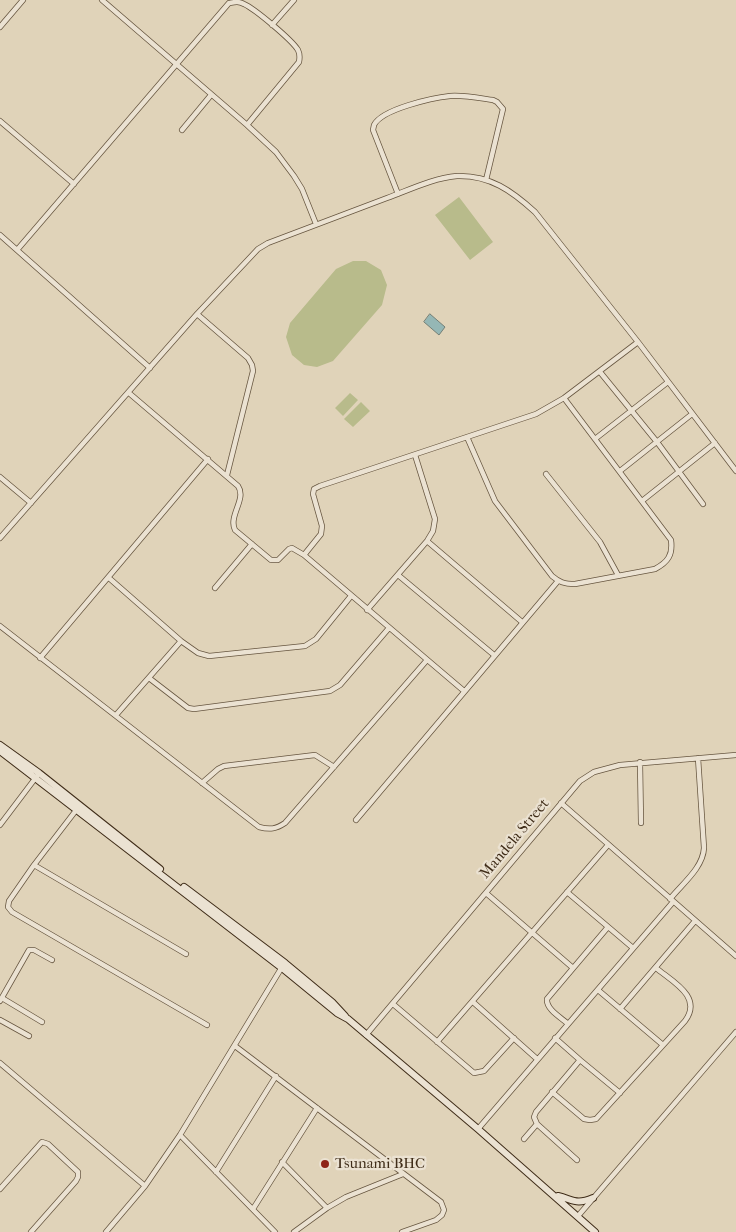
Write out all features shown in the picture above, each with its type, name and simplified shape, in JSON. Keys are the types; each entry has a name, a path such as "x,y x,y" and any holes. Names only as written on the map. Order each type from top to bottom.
{"main road":[{"path":"0,745 78,808 332,1002 366,1035 478,1129 595,1232"},
{"path":"0,751 37,775"},
{"path":"554,1195 575,1202 584,1202 593,1198"}],"street":[{"path":"0,27 23,0"},
{"path":"102,0 247,124 286,163 302,189 316,224"},
{"path":"272,25 294,0"},
{"path":"17,250 229,3 237,1 245,4 272,25 297,49 300,55 299,62 247,124"},
{"path":"182,130 211,95"},
{"path":"398,194 374,130 374,125 378,119 392,112 450,96 493,100 503,109 486,180"},
{"path":"0,121 74,184"},
{"path":"0,538 128,392 258,249 268,243 316,224 437,180 457,176 486,180 515,194 535,212 638,342 736,471"},
{"path":"0,235 150,368"},
{"path":"198,314 248,358 252,365 253,372 227,475"},
{"path":"304,555 321,534 322,526 313,494 314,490 320,486 536,414 564,398 638,342"},
{"path":"600,372 633,411 703,504"},
{"path":"595,439 668,382"},
{"path":"128,392 227,475 240,489 233,526 252,544 271,560 275,561 292,548 304,555 464,691"},
{"path":"468,437 495,501 552,576 558,581 563,584 574,584 655,569 669,559 673,550 671,540 564,398"},
{"path":"620,471 692,414"},
{"path":"642,501 715,443"},
{"path":"367,610 433,531 435,518 415,455"},
{"path":"40,658 208,460"},
{"path":"546,474 600,542 618,575"},
{"path":"0,477 31,503"},
{"path":"426,541 522,622"},
{"path":"215,588 252,544"},
{"path":"398,574 494,655"},
{"path":"109,578 181,641 198,653 209,656 305,646 316,639 351,596"},
{"path":"356,820 558,581"},
{"path":"0,626 259,827 267,830 285,823 427,660"},
{"path":"148,678 188,708 194,709 330,691 340,685 388,628"},
{"path":"116,715 181,641"},
{"path":"202,783 224,766 316,755 334,767"},
{"name":"Mandela Street","path":"366,1035 580,781 594,772 608,767 640,762 736,755"},
{"path":"478,1129 554,1038 598,990 700,864 703,857 698,758"},
{"path":"640,762 641,823"},
{"path":"0,825 37,775"},
{"path":"562,803 736,956"},
{"path":"78,808 34,865 8,904 10,910 207,1025"},
{"path":"437,1042 608,845"},
{"path":"34,865 186,954"},
{"path":"567,892 633,948"},
{"path":"486,893 573,968"},
{"path":"620,1009 695,921"},
{"path":"567,1023 549,1007 548,997 608,927"},
{"path":"42,1022 1,1000 29,950 34,950 52,960"},
{"path":"106,1232 145,1186 180,1135 284,965"},
{"path":"552,1092 582,1118 590,1120 598,1118 688,1018 692,1004 687,995 656,968"},
{"path":"598,990 663,1045"},
{"path":"473,1002 537,1058"},
{"path":"393,1004 472,1072 484,1072 514,1038"},
{"path":"0,1020 29,1036"},
{"path":"578,1216 736,1032"},
{"path":"554,1038 620,1093"},
{"path":"235,1046 440,1200 444,1210 442,1215 436,1220 402,1232"},
{"path":"577,1160 537,1124 534,1115 580,1060"},
{"path":"0,1063 145,1186"},
{"path":"216,1172 276,1076"},
{"path":"253,1209 317,1108"},
{"path":"524,1139 537,1124"},
{"path":"180,1135 275,1232"},
{"path":"0,1189 42,1142 48,1144 76,1170 78,1174 76,1181 32,1232"},
{"path":"282,1162 327,1208"},
{"path":"294,1232 327,1208 352,1194 403,1174"}],"green space":[{"path":"459,197 493,242 470,260 435,215"},
{"path":"353,261 366,261 381,270 387,285 382,305 333,361 317,367 304,365 292,355 286,337 290,323 336,269"},
{"path":"350,393 358,400 343,416 335,408"},
{"path":"361,402 370,411 353,427 344,419"}],"water":[{"path":"430,314 445,327 439,335 424,322"}],"place":[{"name":"Tsunami BHC","path":"325,1164"}]}
